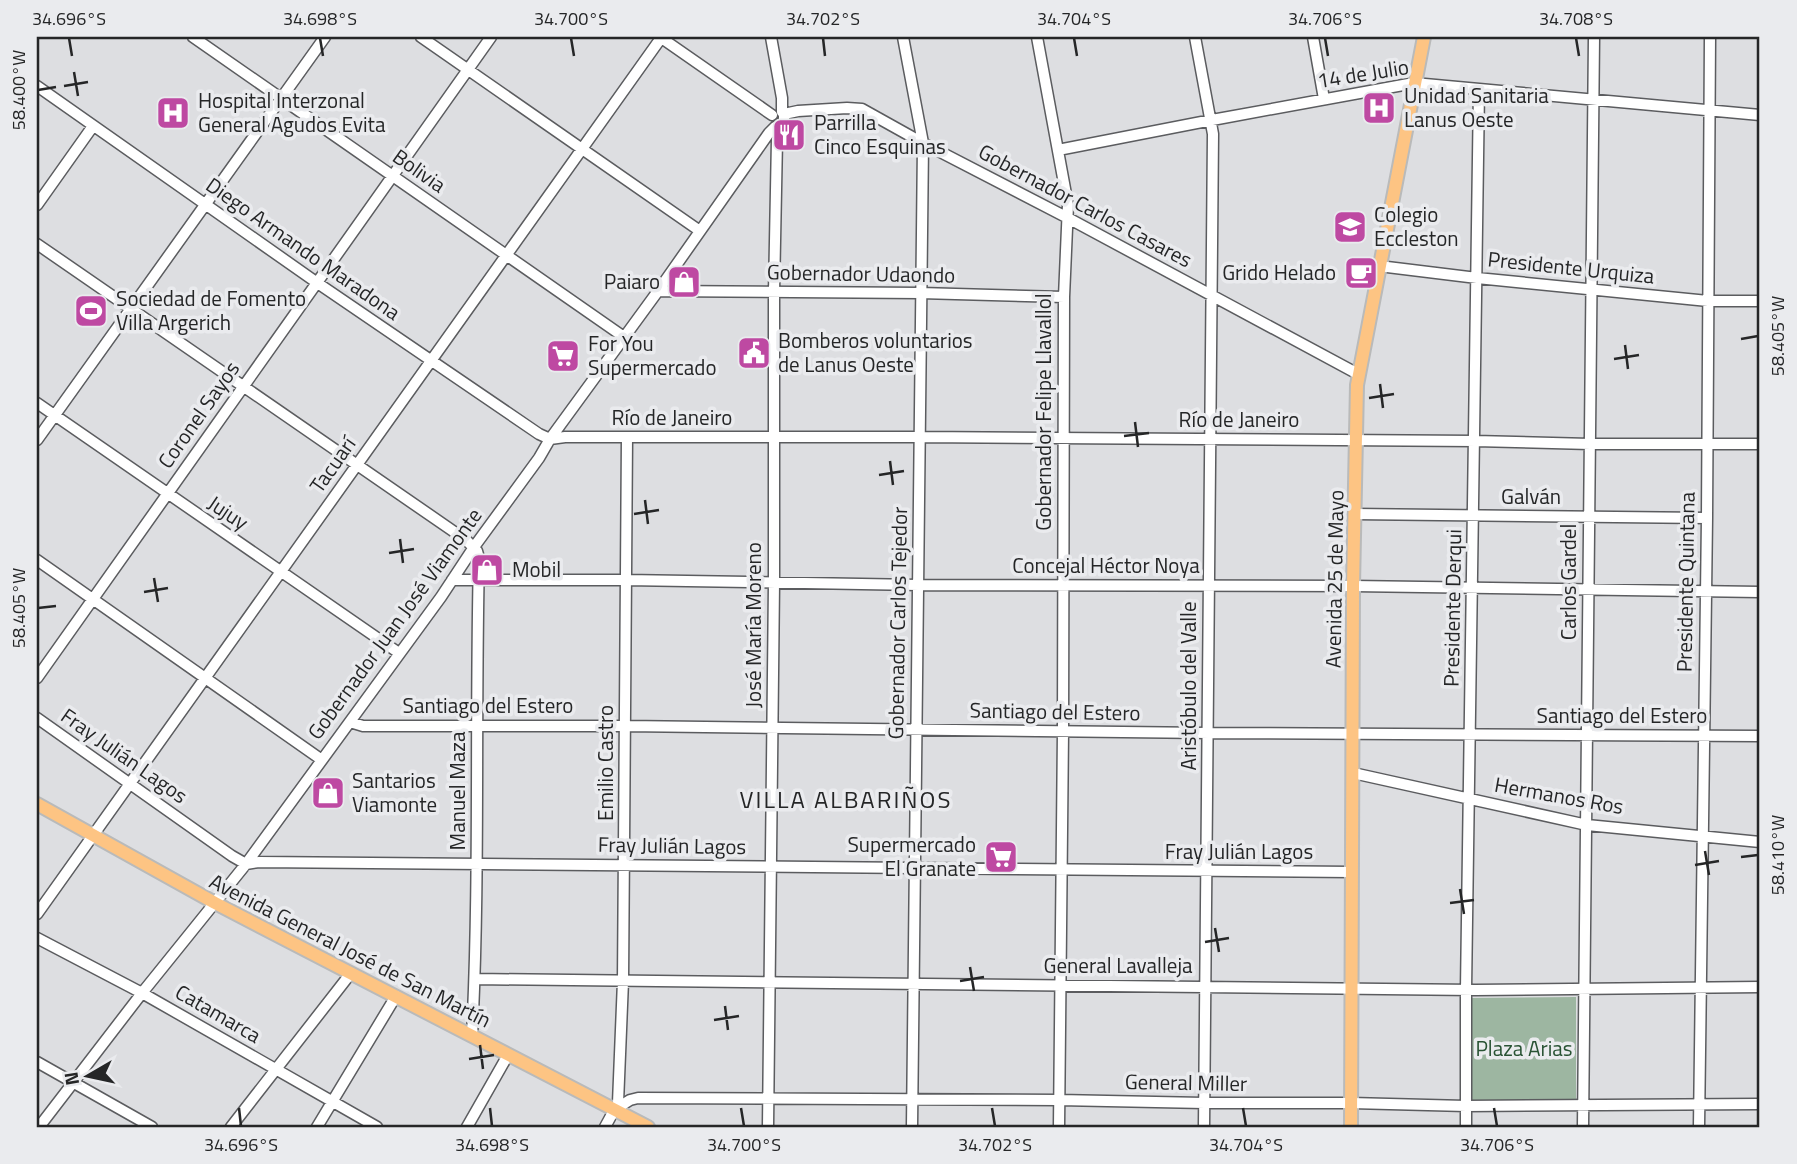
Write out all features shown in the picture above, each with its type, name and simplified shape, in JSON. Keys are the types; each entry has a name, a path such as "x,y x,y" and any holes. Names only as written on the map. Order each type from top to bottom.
{"main road":[{"name":"Avenida 25 de Mayo","path":"1351,1127 1353,586 1358,374 1424,37"},
{"name":"Avenida General José de San Martín","path":"37,804 215,903 648,1127"}],"street":[{"name":"Bolivia","path":"193,37 624,337"},
{"path":"37,440 325,37"},
{"path":"421,37 700,231"},
{"name":"Coronel Sayos","path":"37,678 491,37"},
{"path":"660,37 778,118"},
{"name":"Tacuarí","path":"37,914 660,37"},
{"name":"José María Moreno","path":"768,1127 774,292 777,139 782,98 771,37"},
{"name":"Gobernador Carlos Tejedor","path":"903,37 923,143 912,1127"},
{"name":"Gobernador Felipe Llavallol","path":"1037,37 1067,198 1064,298 1059,1127"},
{"name":"Aristóbulo del Valle","path":"1195,37 1213,134 1204,1127"},
{"path":"1312,37 1324,99"},
{"name":"Carlos Gardel","path":"1583,1127 1594,37"},
{"name":"Presidente Quintana","path":"1699,1127 1710,37"},
{"name":"14 de Julio","path":"1058,150 1414,83 1760,115"},
{"name":"Diego Armando Maradona","path":"37,86 316,282 550,439"},
{"name":"Presidente Derqui","path":"1466,1127 1479,89"},
{"name":"Gobernador Carlos Casares","path":"778,118 797,111 854,108 862,110 1358,374"},
{"name":"Gobernador Juan José Viamonte","path":"39,1127 246,864 452,580 778,118"},
{"path":"37,205 93,126"},
{"path":"37,244 474,547"},
{"name":"Presidente Urquiza","path":"1379,266 1708,301 1760,301"},
{"name":"Gobernador Udaondo","path":"658,291 920,293 1064,298"},
{"name":"Jujuy","path":"37,403 399,653"},
{"name":"Emilio Castro","path":"605,1127 618,1102 623,981 627,437"},
{"name":"Río de Janeiro","path":"550,439 919,437 1760,444"},
{"name":"Galván","path":"1354,514 1707,517"},
{"name":"Manuel Maza","path":"472,1036 477,864 479,558 474,547"},
{"path":"37,560 322,760"},
{"name":"Concejal Héctor Noya","path":"452,580 1353,586 1760,592"},
{"name":"Fray Julián Lagos","path":"37,718 246,864 625,864 1352,872"},
{"name":"Santiago del Estero","path":"350,722 363,726 1760,736"},
{"name":"Hermanos Ros","path":"1353,773 1587,825 1760,842"},
{"name":"Catamarca","path":"37,938 142,993 377,1127"},
{"path":"232,1127 351,973"},
{"name":"General Lavalleja","path":"475,979 1584,990 1760,987"},
{"path":"317,1127 396,996"},
{"path":"467,1127 508,1055"},
{"path":"37,1062 152,1127"},
{"name":"General Miller","path":"614,1110 638,1098 1466,1106 1760,1104"}],"green space":[{"name":"Plaza Arias","path":"1576,997 1576,1101 1472,1101 1471,998"}],"place":[{"name":"Unidad Sanitaria Lanus Oeste","path":"1379,108"},
{"name":"Hospital Interzonal General Agudos Evita","path":"173,113"},
{"name":"Parrilla Cinco Esquinas","path":"789,135"},
{"name":"Colegio Eccleston","path":"1350,227"},
{"name":"Grido Helado","path":"1361,273"},
{"name":"Paiaro","path":"684,282"},
{"name":"Sociedad de Fomento Villa Argerich","path":"91,311"},
{"name":"Bomberos voluntarios de Lanus Oeste","path":"754,353"},
{"name":"For You Supermercado","path":"563,356"},
{"name":"Mobil","path":"487,570"},
{"name":"Santarios Viamonte","path":"328,793"},
{"name":"Supermercado El Granate","path":"1001,857"}],"district":[{"name":"VILLA ALBARIÑOS","path":"846,800"}]}
